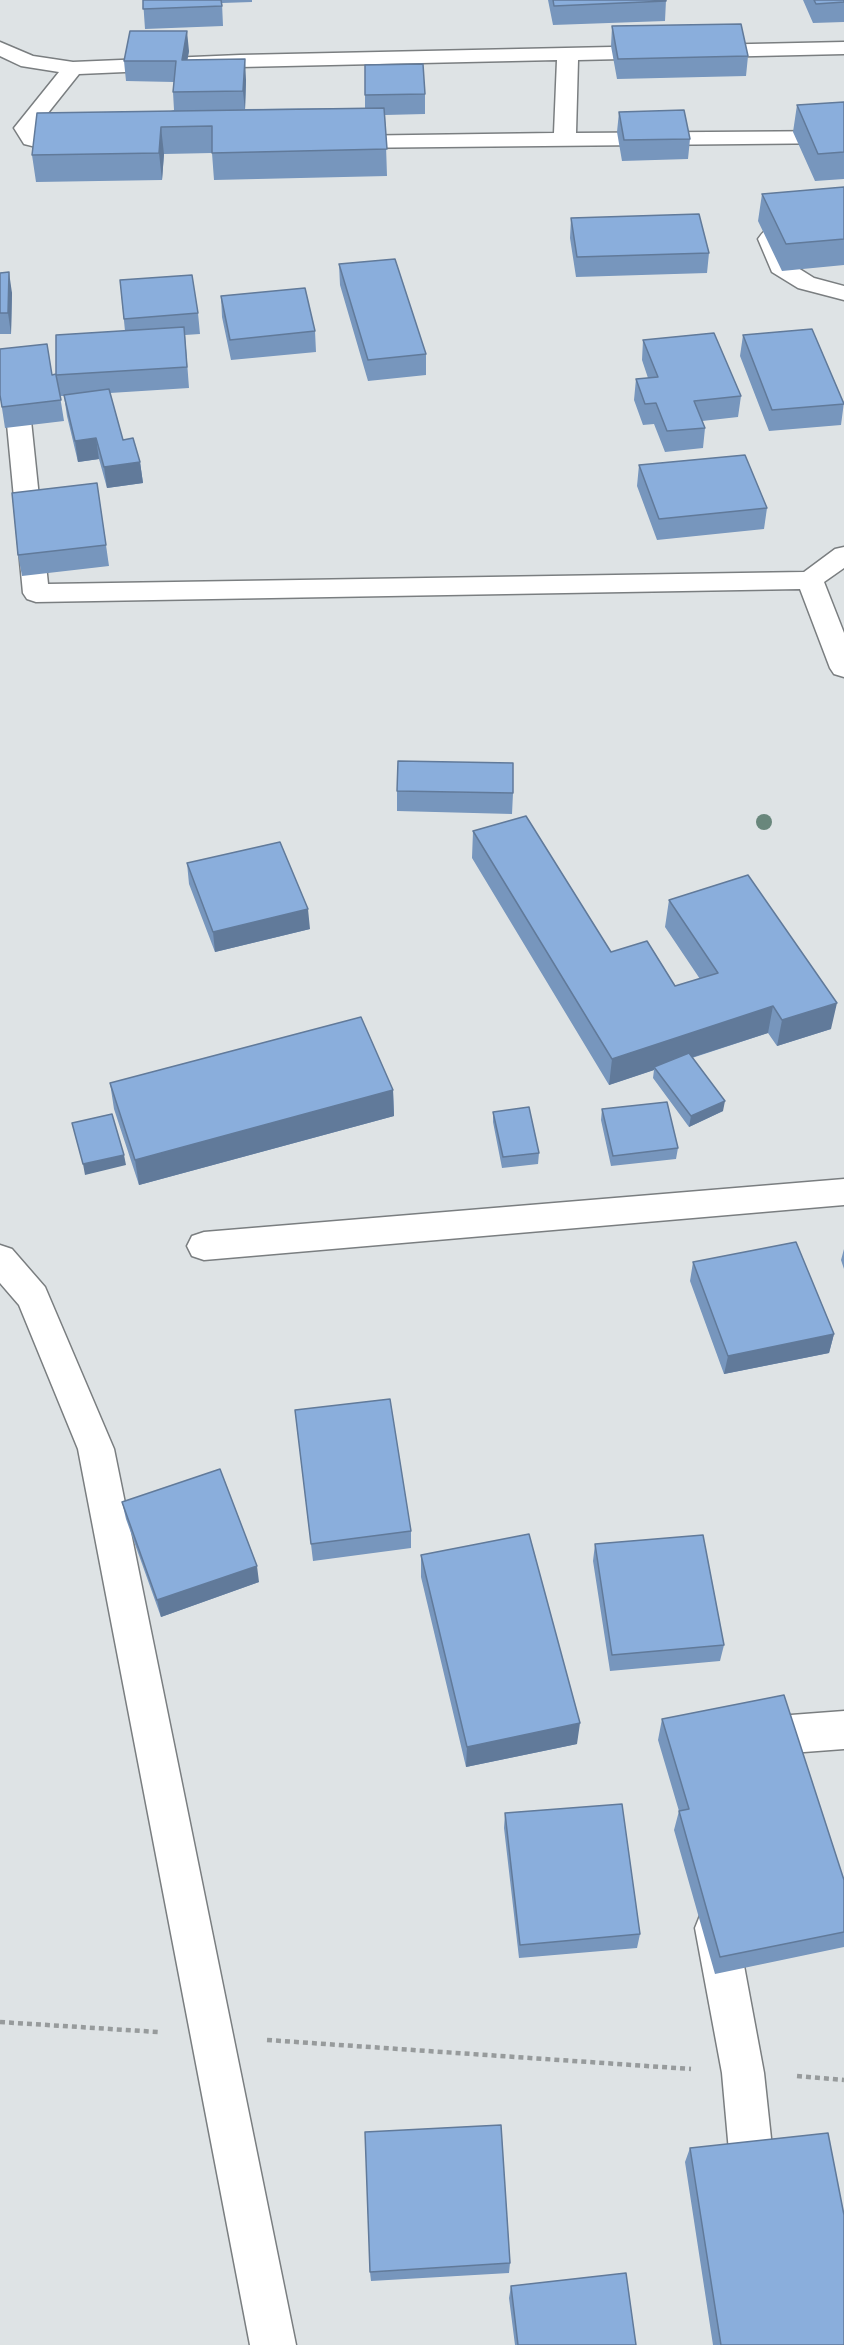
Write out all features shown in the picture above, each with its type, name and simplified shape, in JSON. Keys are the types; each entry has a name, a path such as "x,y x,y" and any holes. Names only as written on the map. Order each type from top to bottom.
{"street":[{"path":"0,48 28,62 73,68 240,61 844,48"},
{"path":"565,139 568,53"},
{"path":"73,68 25,128 32,139 56,146 103,145"},
{"path":"316,142 844,137"},
{"path":"844,218 800,220 778,228 769,238 780,267 807,283 844,293"},
{"path":"15,381 36,593 810,580 844,555"},
{"path":"810,580 844,668"},
{"path":"204,1246 844,1192"},
{"path":"0,1259 33,1297 96,1449 273,2345"},
{"path":"723,1755 750,1737 844,1730"},
{"path":"708,1887 743,2073 758,2227"}],"path":[{"path":"0,2022 844,2080"}],"building":[{"path":"143,0 221,0 222,6 143,9"},
{"path":"553,0 666,0 666,1 554,6"},
{"path":"814,0 844,0 844,2 816,4"},
{"path":"741,24 748,56 618,59 612,26"},
{"path":"130,31 187,31 182,60 245,59 243,91 173,92 176,61 124,61"},
{"path":"423,64 425,94 365,95 365,65"},
{"path":"844,102 844,152 818,154 797,105"},
{"path":"384,108 387,149 212,153 212,126 161,127 159,153 32,155 37,113"},
{"path":"684,110 690,139 624,140 619,112"},
{"path":"844,187 844,239 786,244 762,194"},
{"path":"699,214 709,253 577,257 571,218"},
{"path":"395,259 426,354 368,360 339,264"},
{"path":"9,272 8,313 0,313 0,273"},
{"path":"192,275 198,313 124,319 120,280"},
{"path":"305,288 315,331 230,340 221,296"},
{"path":"184,327 187,367 56,375 61,400 2,407 0,349 47,344 52,375 56,374 56,335"},
{"path":"812,329 844,404 772,410 743,335"},
{"path":"714,333 741,396 694,401 705,428 667,431 656,403 645,404 636,379 658,377 643,340"},
{"path":"109,389 123,440 133,438 140,462 104,467 96,438 75,441 64,395"},
{"path":"745,455 767,508 659,519 639,465"},
{"path":"97,483 106,545 18,555 12,493"},
{"path":"398,761 513,763 513,793 397,791"},
{"path":"526,816 611,952 647,941 675,986 718,973 669,900 748,875 837,1003 782,1020 773,1006 612,1059 473,831"},
{"path":"280,842 308,909 213,932 187,863"},
{"path":"361,1017 393,1090 135,1160 110,1083"},
{"path":"689,1053 725,1101 691,1116 654,1067"},
{"path":"667,1102 678,1148 613,1156 602,1109"},
{"path":"529,1107 539,1153 503,1157 493,1112"},
{"path":"112,1114 124,1155 83,1164 72,1123"},
{"path":"796,1242 834,1334 728,1356 693,1262"},
{"path":"390,1399 411,1531 311,1544 295,1410"},
{"path":"220,1469 257,1566 157,1600 122,1502"},
{"path":"529,1534 580,1723 467,1747 421,1555"},
{"path":"703,1535 724,1645 612,1655 595,1544"},
{"path":"784,1695 844,1880 844,1932 720,1957 679,1811 689,1809 662,1719"},
{"path":"622,1804 640,1934 520,1945 505,1813"},
{"path":"501,2125 510,2263 370,2272 365,2132"},
{"path":"828,2133 844,2215 844,2345 721,2345 690,2148"},
{"path":"626,2273 636,2345 518,2345 511,2286"}]}
